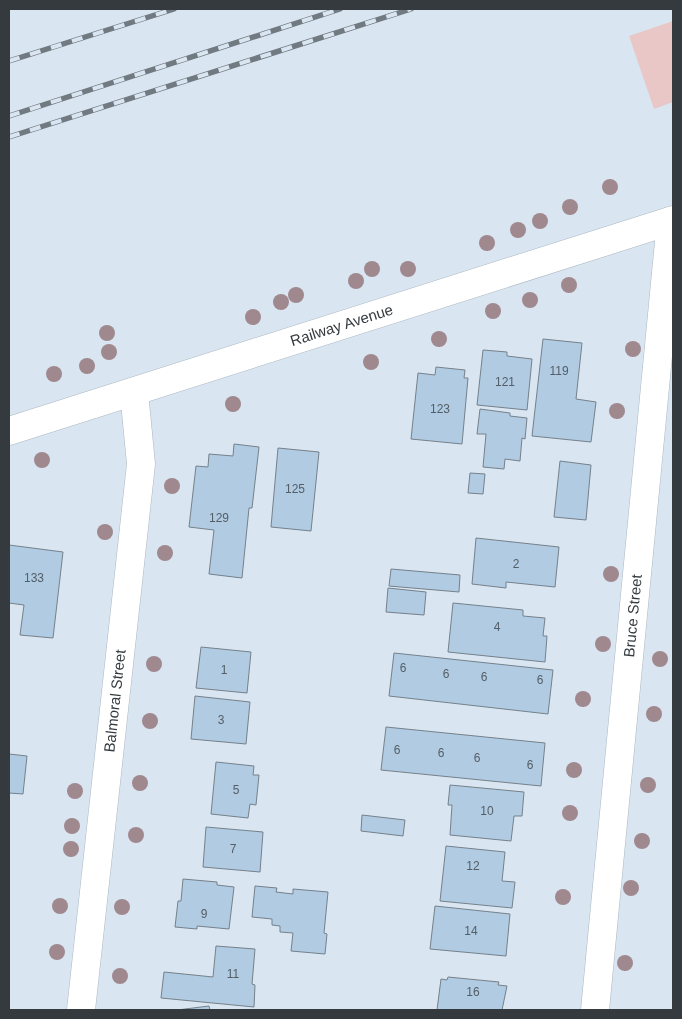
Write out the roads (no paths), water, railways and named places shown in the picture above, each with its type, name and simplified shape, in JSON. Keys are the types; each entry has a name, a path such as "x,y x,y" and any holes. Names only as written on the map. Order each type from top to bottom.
{"street":[{"name":"Railway Avenue","path":"9,431 672,221"},
{"name":"Bruce Street","path":"594,1010 672,221"},
{"name":"Balmoral Street","path":"82,1010 141,464 134,392"}],"railway":[{"path":"9,61 174,9"},
{"path":"9,116 340,9"},
{"path":"9,137 411,9"}]}
